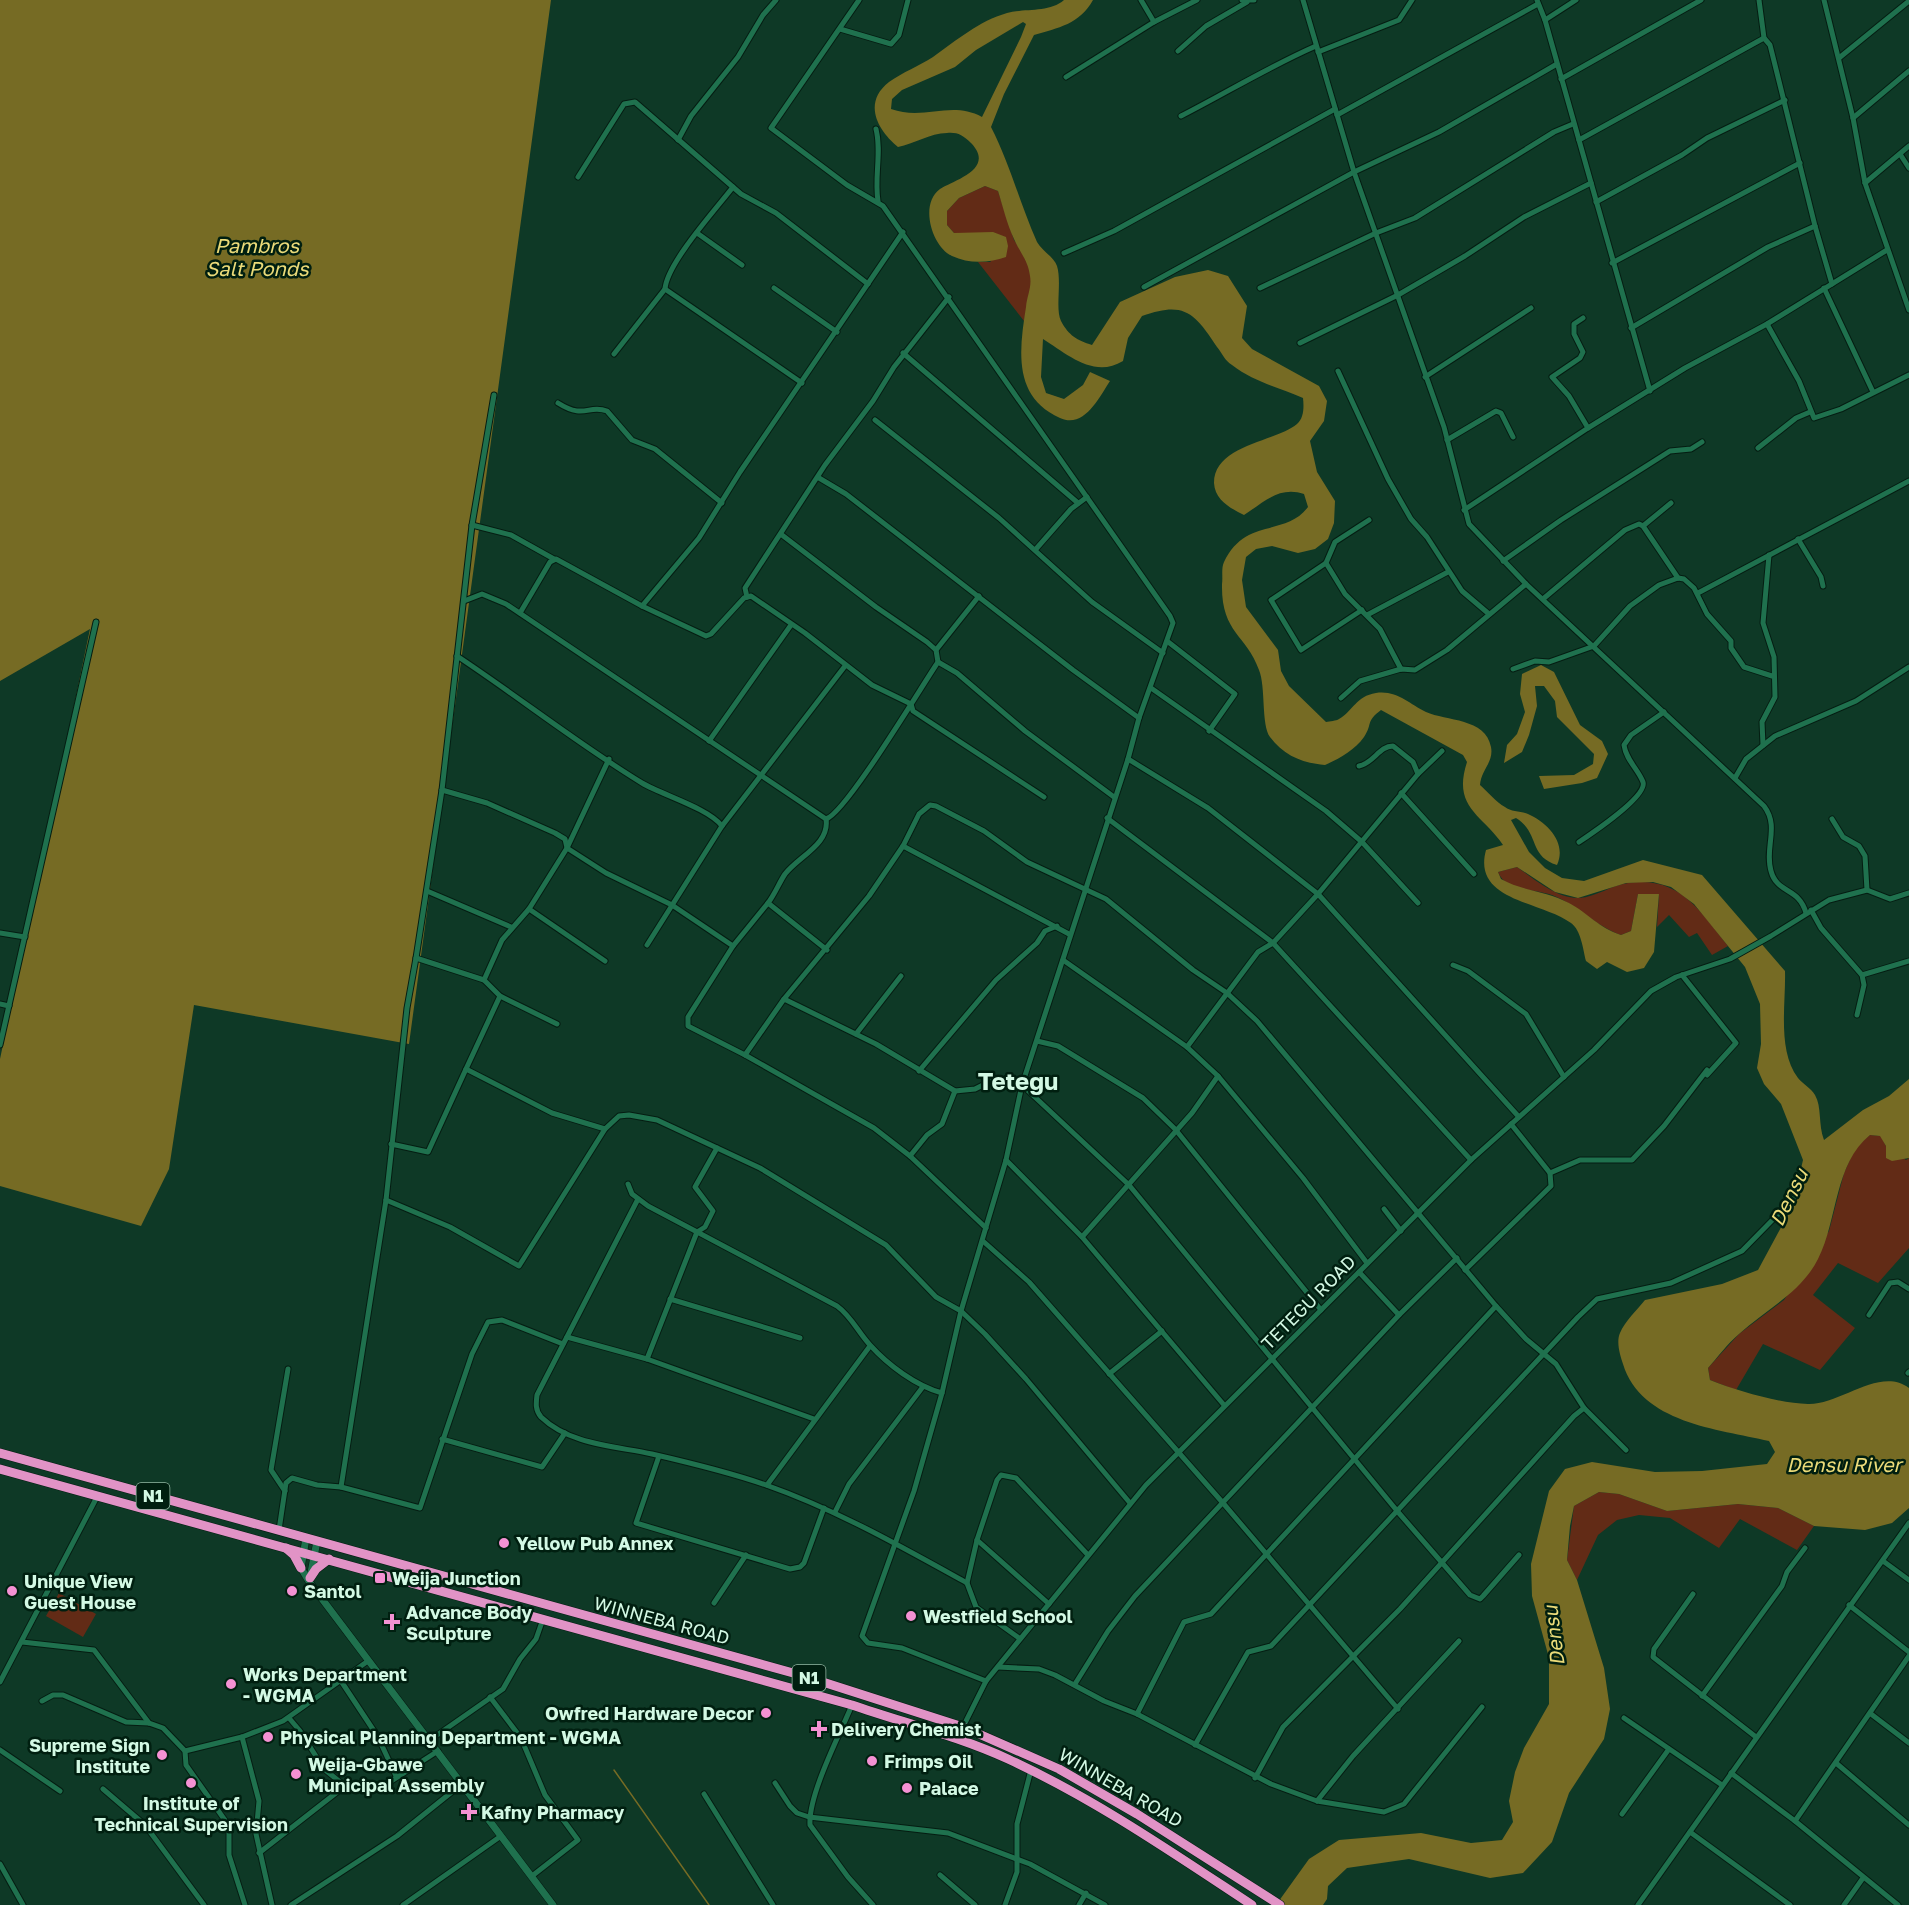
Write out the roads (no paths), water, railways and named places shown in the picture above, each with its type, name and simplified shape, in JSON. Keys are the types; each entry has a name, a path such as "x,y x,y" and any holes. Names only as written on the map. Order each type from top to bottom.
{"highway":[{"name":"WINNEBA ROAD","path":"0,1454 804,1676 963,1726 1059,1769 1137,1814 1280,1905"},
{"name":"WINNEBA ROAD","path":"0,1469 99,1494 852,1705 954,1738 1031,1770 1132,1826 1252,1905"},
{"path":"282,1545 294,1555 301,1568"},
{"path":"310,1581 316,1569 329,1559"},
{"path":"515,1611 518,1598"}],"street":[{"path":"678,140 692,116 738,57 763,15 776,0"},
{"path":"859,0 771,128 852,189 878,201 949,297 1170,615 1173,623 1139,718 1128,759 1069,934 1063,960 1022,1085 1006,1160 984,1242 961,1311 942,1393 914,1491 862,1636 863,1640 902,1648 986,1681"},
{"path":"840,29 891,44 899,35 908,0"},
{"path":"1141,0 1154,22"},
{"path":"1066,77 1154,22 1197,0"},
{"path":"1178,51 1206,26 1244,1 1254,0"},
{"path":"1303,0 1354,172 1447,440 1464,510 1476,534 1526,584 1735,778 1769,813 1773,827 1768,860 1772,876 1777,884 1796,893 1821,928 1862,975 1864,985 1857,1016"},
{"path":"1180,116 1247,82 1270,66 1399,20 1412,0"},
{"path":"1545,20 1576,0"},
{"path":"1561,79 1701,0"},
{"path":"1758,0 1764,38 1770,45 1815,226 1832,284"},
{"path":"1824,0 1853,118 1865,183 1909,310"},
{"path":"1839,58 1909,1"},
{"path":"1064,253 1114,231 1537,2 1545,20 1630,328 1650,391"},
{"path":"1579,140 1764,38"},
{"path":"1144,287 1354,172 1439,132 1557,64"},
{"path":"1853,118 1909,71"},
{"path":"1596,202 1682,155 1707,138 1785,100"},
{"path":"578,177 626,102 635,102 733,187 776,213 868,284"},
{"path":"1260,288 1376,233 1415,218 1554,132 1573,124"},
{"path":"876,129 878,148 875,175 878,201"},
{"path":"1865,183 1909,146"},
{"path":"1899,153 1909,168"},
{"path":"1612,263 1800,163"},
{"path":"1300,343 1398,295 1465,256 1524,217 1591,183"},
{"path":"614,354 665,289 667,278 697,233 733,187"},
{"path":"1630,328 1768,247 1815,226"},
{"path":"642,606 699,538 753,452 837,332 903,232"},
{"path":"697,233 742,265"},
{"path":"1464,510 1588,428 1685,368 1767,324 1887,250"},
{"path":"774,288 837,332"},
{"path":"1824,288 1873,392"},
{"path":"665,289 802,383"},
{"path":"747,597 746,588 782,536 825,465 873,401 903,353 949,297"},
{"path":"1425,377 1531,308"},
{"path":"1583,318 1574,324 1574,334 1583,352 1580,358 1552,377 1569,396 1588,428"},
{"path":"1767,324 1799,381 1814,418 1824,416 1909,375"},
{"path":"903,353 1078,503"},
{"path":"1338,371 1388,479 1411,519 1427,537 1448,572 1470,600 1489,614"},
{"path":"341,1487 386,1200 391,1144 416,958 442,790 472,525 494,395"},
{"path":"558,403 575,412 601,409 607,411 633,440 655,449 722,503"},
{"path":"1447,440 1496,411 1501,413 1513,437"},
{"path":"1758,448 1796,418 1810,412"},
{"path":"875,420 1036,549 1092,602 1163,653"},
{"path":"1503,561 1561,520 1671,451 1691,449 1702,442"},
{"path":"819,478 846,494 1139,718"},
{"path":"1698,593 1909,481"},
{"path":"1036,549 1087,496"},
{"path":"1543,599 1625,530 1632,525 1643,526 1671,503"},
{"path":"1362,610 1301,650 1271,600 1326,562 1335,542 1370,520"},
{"path":"472,525 511,535 554,559 561,560 642,606 706,636 711,634 739,602 747,597 755,598 824,647 845,666 888,694 911,704"},
{"path":"1643,526 1678,578 1689,582 1698,593 1707,614 1731,640 1731,648 1744,667 1773,676"},
{"path":"782,536 936,650 938,662 837,811 826,819"},
{"path":"1798,539 1821,577 1823,586"},
{"path":"1762,745 1761,722 1775,697 1774,657 1763,623 1769,555"},
{"path":"520,613 554,559"},
{"path":"1326,562 1345,594 1380,629 1401,669"},
{"path":"1367,615 1448,572"},
{"path":"1513,669 1535,661 1549,662 1594,646 1630,606 1659,585 1678,578"},
{"path":"1341,698 1360,681 1401,669 1415,670 1439,655 1526,584"},
{"path":"464,601 482,594 493,597 520,613 527,621 760,773 826,819 827,827 822,840 785,875 768,903 733,946 687,1022 692,1029 745,1055 852,1114 910,1156 986,1228"},
{"path":"936,650 979,596"},
{"path":"0,1046 96,622"},
{"path":"710,741 791,625"},
{"path":"1167,641 1235,694 1235,698 1209,731"},
{"path":"457,656 507,689 557,728 609,759 645,785 667,794 722,826"},
{"path":"938,662 957,673 1041,744 1114,797"},
{"path":"647,945 722,826 760,773 845,666"},
{"path":"1735,778 1746,759 1762,745 1785,731 1856,701 1909,668"},
{"path":"1151,688 1209,731 1281,778 1326,811 1362,842 1418,903"},
{"path":"911,704 913,711 1044,797"},
{"path":"1579,842 1622,812 1642,790 1643,782 1625,754 1624,745 1631,735 1664,712"},
{"path":"1359,766 1371,762 1385,747 1393,746 1413,762 1418,774"},
{"path":"1187,1047 1258,952 1273,943 1318,894 1401,793 1442,751"},
{"path":"484,980 511,927 529,909 567,848 609,759"},
{"path":"1128,759 1209,808 1318,894 1519,1117"},
{"path":"442,790 487,803 518,819 565,838 567,848 606,873 672,906 733,946"},
{"path":"1401,793 1474,874"},
{"path":"745,1055 784,999 870,896 903,846 919,814 930,806 936,806 984,831 1027,862 1084,891 1106,899 1193,970 1227,993 1269,1032 1420,1212 1465,1270 1526,1340 1556,1364 1584,1408 1626,1450"},
{"path":"1107,818 1273,943 1471,1160"},
{"path":"1832,819 1843,837 1858,846 1865,856 1867,890 1890,899 1909,893"},
{"path":"903,846 1069,934"},
{"name":"TETEGU ROAD","path":"963,1726 986,1681 1130,1503 1224,1405 1471,1160 1564,1077 1651,991 1682,975 1730,959 1808,911 1839,896 1867,890"},
{"path":"427,891 511,927"},
{"path":"768,903 827,950"},
{"path":"529,909 604,961"},
{"path":"919,1071 996,980 1037,943 1045,931 1057,926"},
{"path":"0,933 25,937"},
{"path":"416,958 484,980 500,996 557,1024"},
{"path":"1063,960 1187,1047 1218,1076 1303,1178 1367,1263"},
{"path":"1862,975 1909,961"},
{"path":"1453,965 1468,971 1526,1014 1564,1077"},
{"path":"1550,1173 1580,1160 1632,1160 1664,1126 1707,1072 1736,1043 1682,975"},
{"path":"856,1034 901,976"},
{"path":"391,1144 428,1152 500,996"},
{"path":"784,999 856,1034 955,1091 975,1089 995,1079 1022,1085 1129,1185 1354,1460 1470,1594 1480,1599 1519,1555"},
{"path":"0,1004 9,1006"},
{"path":"1037,1041 1059,1046 1143,1098 1174,1129 1321,1310"},
{"path":"466,1069 552,1113 605,1129"},
{"path":"1082,1237 1129,1185 1174,1129 1192,1113 1218,1076"},
{"path":"910,1156 927,1135 942,1124 955,1091"},
{"path":"386,1200 450,1227 519,1266 605,1129 619,1116 629,1115 657,1120 760,1168 881,1242 941,1302 961,1311 1026,1378 1130,1503"},
{"path":"1465,1270 1546,1194 1551,1186 1550,1173 1511,1124"},
{"path":"646,1359 698,1232 705,1227 713,1211 705,1197 695,1187 717,1148"},
{"path":"1006,1160 1082,1237 1224,1405"},
{"path":"628,1184 638,1200 837,1306 846,1312 870,1346 922,1388 942,1393"},
{"path":"1195,1745 1248,1652 1254,1649 1264,1650 1271,1646 1597,1299 1671,1283 1742,1251 1794,1198"},
{"path":"638,1200 599,1271 537,1395 536,1406 541,1417 566,1433 596,1444 714,1468 767,1485 835,1512 967,1583"},
{"path":"1384,1209 1401,1231"},
{"path":"984,1242 1025,1277 1223,1503 1398,1709"},
{"path":"1075,1684 1108,1631 1135,1596 1312,1406 1457,1258"},
{"path":"1359,1272 1399,1315"},
{"path":"1869,1315 1890,1283 1898,1282 1909,1289"},
{"path":"670,1299 800,1338"},
{"path":"1137,1714 1184,1622 1211,1614 1496,1306"},
{"path":"279,1530 285,1491 288,1480 292,1478 317,1485 341,1487 420,1508 474,1348 488,1322 502,1320 562,1344"},
{"path":"1109,1374 1162,1331"},
{"path":"567,1337 646,1359 814,1419"},
{"path":"767,1485 870,1346"},
{"path":"285,1491 271,1470 288,1370"},
{"path":"835,1512 849,1484 922,1388"},
{"path":"1255,1778 1283,1727 1400,1609 1574,1416 1584,1408"},
{"path":"442,1438 542,1467 566,1433"},
{"path":"659,1456 636,1523 790,1569 801,1567 804,1563 824,1508"},
{"path":"1019,1638 976,1607 967,1583 976,1540 997,1480 1001,1475 1016,1478 1088,1555"},
{"path":"0,1682 3,1669 22,1642 99,1494"},
{"path":"1638,1905 1909,1523"},
{"path":"306,1538 310,1581"},
{"path":"976,1540 1049,1604"},
{"path":"317,1541 301,1568 553,1905"},
{"path":"1702,1696 1782,1586 1786,1572 1805,1548"},
{"path":"714,1604 746,1555"},
{"path":"1883,1561 1909,1580"},
{"path":"1693,1594 1654,1649 1653,1657 1756,1737"},
{"path":"1795,1821 1872,1714 1909,1654 1850,1605"},
{"path":"430,1740 506,1685 520,1659 536,1639 543,1619"},
{"path":"1317,1801 1334,1777 1459,1641"},
{"path":"22,1642 94,1650 149,1724"},
{"path":"185,1751 242,1737 289,1718 369,1661"},
{"path":"998,1667 1038,1669 1075,1684 1104,1701 1137,1714 1255,1778 1317,1801 1384,1812 1404,1804 1482,1707"},
{"path":"340,1681 378,1737 396,1776"},
{"path":"42,1701 53,1695 63,1695 126,1722 149,1724 168,1732 185,1751 186,1765 229,1826 229,1855 245,1905"},
{"path":"490,1697 521,1738 544,1795 578,1840 532,1876"},
{"path":"852,1705 821,1780 809,1817 812,1831 873,1905"},
{"path":"1872,1714 1909,1743"},
{"path":"289,1718 324,1769 345,1786 382,1787 438,1751"},
{"path":"1624,1718 1722,1785"},
{"path":"242,1737 259,1801 256,1834 272,1905"},
{"path":"1622,1814 1669,1749"},
{"path":"0,1750 60,1791"},
{"path":"1836,1763 1909,1825"},
{"path":"1005,1905 1017,1872 1017,1824 1031,1770"},
{"path":"1731,1773 1795,1821 1898,1905"},
{"path":"775,1782 797,1813 809,1817 948,1833 1017,1860 1086,1893 1105,1905"},
{"path":"291,1905 397,1836 463,1783"},
{"path":"259,1853 345,1786"},
{"path":"103,1789 145,1825 204,1905"},
{"path":"704,1794 773,1905"},
{"path":"1690,1832 1790,1905"},
{"path":"403,1905 501,1836"},
{"path":"0,1864 23,1905"},
{"path":"940,1875 975,1905"},
{"path":"1844,1905 1863,1878"},
{"path":"1079,1905 1086,1893"}],"water":[{"name":"Pambros Salt Ponds","path":"0,0 551,0 409,1044 194,1005 169,1169 141,1226 0,1186 0,1059 90,629 0,681"},
{"path":"1064,0 1093,0 1082,15 1075,20 1034,35 1004,94 991,127 1037,242 1057,266 1059,316 1064,326 1074,337 1092,345 1120,302 1175,277 1208,270 1228,276 1247,306 1242,338 1252,349 1319,386 1327,401 1324,421 1310,441 1317,472 1335,501 1334,523 1328,539 1315,549 1298,553 1272,546 1256,549 1246,557 1242,580 1246,607 1278,650 1281,671 1289,686 1326,722 1335,721 1344,716 1364,697 1383,693 1403,698 1426,712 1464,722 1482,731 1488,738 1491,752 1480,785 1507,809 1528,814 1549,828 1560,849 1557,865 1542,856 1523,824 1516,818 1511,820 1529,852 1545,868 1562,878 1584,881 1643,860 1702,875 1785,971 1784,1026 1787,1054 1798,1078 1815,1095 1824,1140 1863,1110 1889,1096 1909,1079 1909,1158 1892,1161 1886,1158 1886,1146 1880,1136 1870,1135 1858,1147 1843,1176 1824,1243 1811,1271 1782,1300 1735,1338 1708,1368 1710,1380 1758,1396 1796,1403 1820,1403 1885,1381 1898,1382 1909,1388 1909,1508 1892,1523 1865,1530 1814,1526 1778,1508 1738,1504 1667,1511 1619,1494 1599,1492 1574,1506 1567,1560 1577,1580 1604,1668 1610,1709 1604,1739 1569,1793 1552,1842 1523,1873 1490,1878 1409,1859 1347,1868 1328,1886 1327,1899 1323,1905 1276,1905 1309,1859 1339,1840 1421,1833 1471,1843 1502,1840 1513,1822 1509,1801 1515,1772 1524,1748 1549,1704 1549,1658 1532,1596 1531,1564 1549,1491 1565,1469 1592,1462 1655,1472 1702,1471 1767,1464 1775,1452 1769,1441 1683,1420 1663,1411 1646,1399 1632,1384 1622,1360 1618,1340 1625,1324 1645,1300 1722,1284 1758,1270 1792,1207 1803,1160 1781,1104 1764,1084 1757,1068 1761,1044 1760,1004 1745,967 1694,904 1671,887 1653,882 1626,883 1578,898 1555,892 1517,867 1498,872 1501,879 1561,899 1621,935 1631,931 1638,894 1659,894 1654,952 1644,968 1627,972 1607,962 1597,969 1586,961 1579,935 1571,923 1512,897 1499,890 1489,880 1484,867 1486,850 1503,845 1466,800 1463,778 1467,762 1463,755 1381,710 1373,717 1367,733 1356,746 1325,765 1288,754 1270,737 1265,724 1259,670 1226,613 1223,600 1223,567 1233,548 1243,539 1254,533 1289,522 1308,507 1304,494 1287,492 1272,497 1244,515 1220,499 1214,483 1217,470 1234,452 1297,424 1302,416 1303,398 1240,371 1227,361 1194,318 1178,310 1168,310 1142,316 1128,338 1123,361 1112,366 1091,366 1071,357 1043,339 1041,377 1046,393 1064,399 1083,385 1090,372 1110,381 1090,410 1076,419 1060,418 1045,409 1034,398 1027,385 1021,356 1030,288 1029,270 1009,227 998,191 985,186 959,198 947,211 947,225 954,233 993,232 1006,237 1008,246 1006,257 979,262 952,256 939,244 931,225 929,214 934,196 940,189 976,167 979,160 977,152 965,138 954,133 941,133 898,147 879,125 875,108 876,99 889,82 933,57 978,26 1007,13 1044,9","holes":["1023,22 1026,24 982,117 959,110 915,113 891,109 892,99 902,90 955,67 976,50"]},
{"path":"1541,665 1554,672 1580,725 1602,741 1608,754 1597,778 1582,783 1544,789 1539,776 1574,775 1593,764 1594,754 1557,717 1555,701 1544,686 1535,686 1537,706 1522,752 1504,763 1507,745 1517,734 1525,712 1520,694 1522,674"}],"waterway":[{"path":"614,1770 709,1905"}],"place":[{"name":"Yellow Pub Annex","path":"504,1543"},
{"name":"Weija Junction","path":"380,1578"},
{"name":"Unique View Guest House","path":"12,1591"},
{"name":"Santol","path":"292,1591"},
{"name":"Westfield School","path":"911,1616"},
{"name":"Advance Body Sculpture","path":"392,1622"},
{"name":"Works Department - WGMA","path":"231,1684"},
{"name":"Owfred Hardware Decor","path":"766,1713"},
{"name":"Delivery Chemist","path":"819,1729"},
{"name":"Physical Planning Department - WGMA","path":"268,1737"},
{"name":"Supreme Sign Institute","path":"162,1755"},
{"name":"Frimps Oil","path":"872,1761"},
{"name":"Weija-Gbawe Municipal Assembly","path":"296,1774"},
{"name":"Institute of Technical Supervision","path":"191,1783"},
{"name":"Palace","path":"907,1788"},
{"name":"Kafny Pharmacy","path":"469,1812"}],"district":[{"name":"Tetegu","path":"1018,1080"}],"water label":[{"name":"Densu","path":"1788,1197"},
{"name":"Densu River","path":"1844,1464"},
{"name":"Densu","path":"1553,1636"}]}
